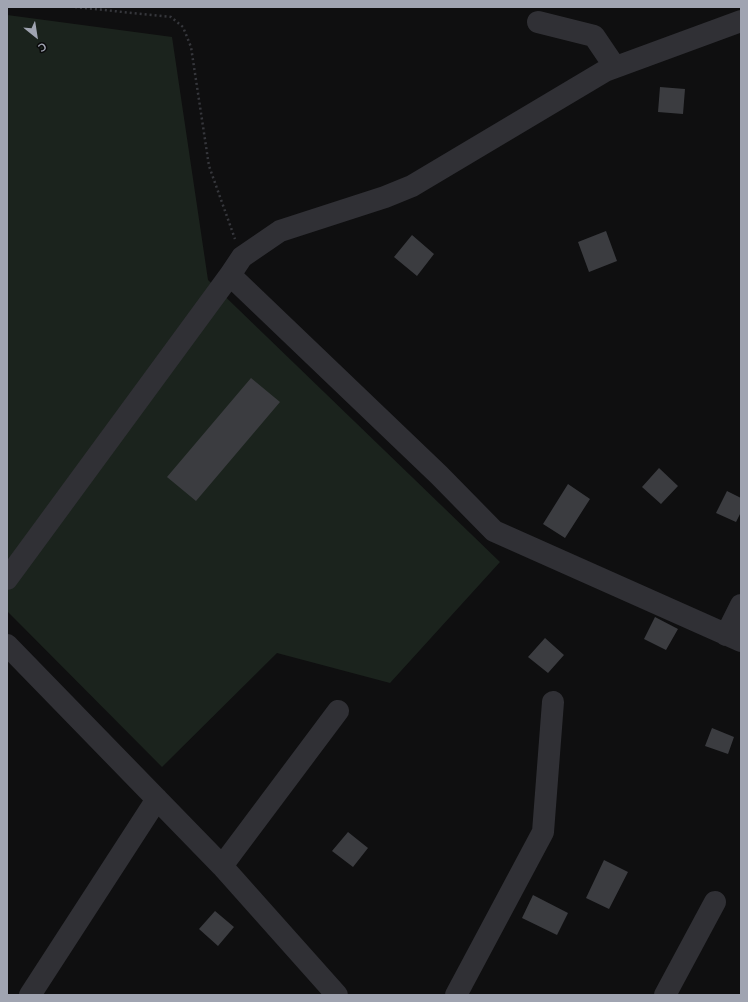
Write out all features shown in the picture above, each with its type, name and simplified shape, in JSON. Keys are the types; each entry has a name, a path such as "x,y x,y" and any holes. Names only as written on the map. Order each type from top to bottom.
{"street":[{"path":"7,580 242,257 280,231 385,197 412,186 605,71 741,21"},
{"path":"538,22 594,36 615,67"},
{"path":"230,275 439,475 494,531 733,638 741,605"},
{"path":"7,645 222,866 337,995"},
{"path":"456,995 543,832 553,702"},
{"path":"222,866 338,711"},
{"path":"30,995 157,799"},
{"path":"665,995 715,902"}],"path":[{"path":"75,7 170,17 183,27 192,47 209,166 242,257"}],"shaded area":[{"path":"7,15 172,37 208,280 500,562 390,683 277,653 162,767 7,611"}],"building":[{"path":"660,87 685,89 683,114 658,112"},
{"path":"606,231 617,261 589,272 578,242"},
{"path":"412,235 434,254 417,276 394,257"},
{"path":"251,378 280,402 196,501 167,477"},
{"path":"659,468 678,486 661,504 642,487"},
{"path":"568,484 590,499 565,538 543,524"},
{"path":"727,491 741,498 741,512 736,522 716,513"},
{"path":"655,617 678,629 666,650 644,639"},
{"path":"545,638 564,655 548,673 528,657"},
{"path":"712,728 734,737 728,754 705,746"},
{"path":"348,832 368,848 353,867 332,851"},
{"path":"604,860 628,872 609,909 586,898"},
{"path":"533,895 568,913 557,935 522,918"},
{"path":"215,911 234,927 218,946 199,929"}]}
